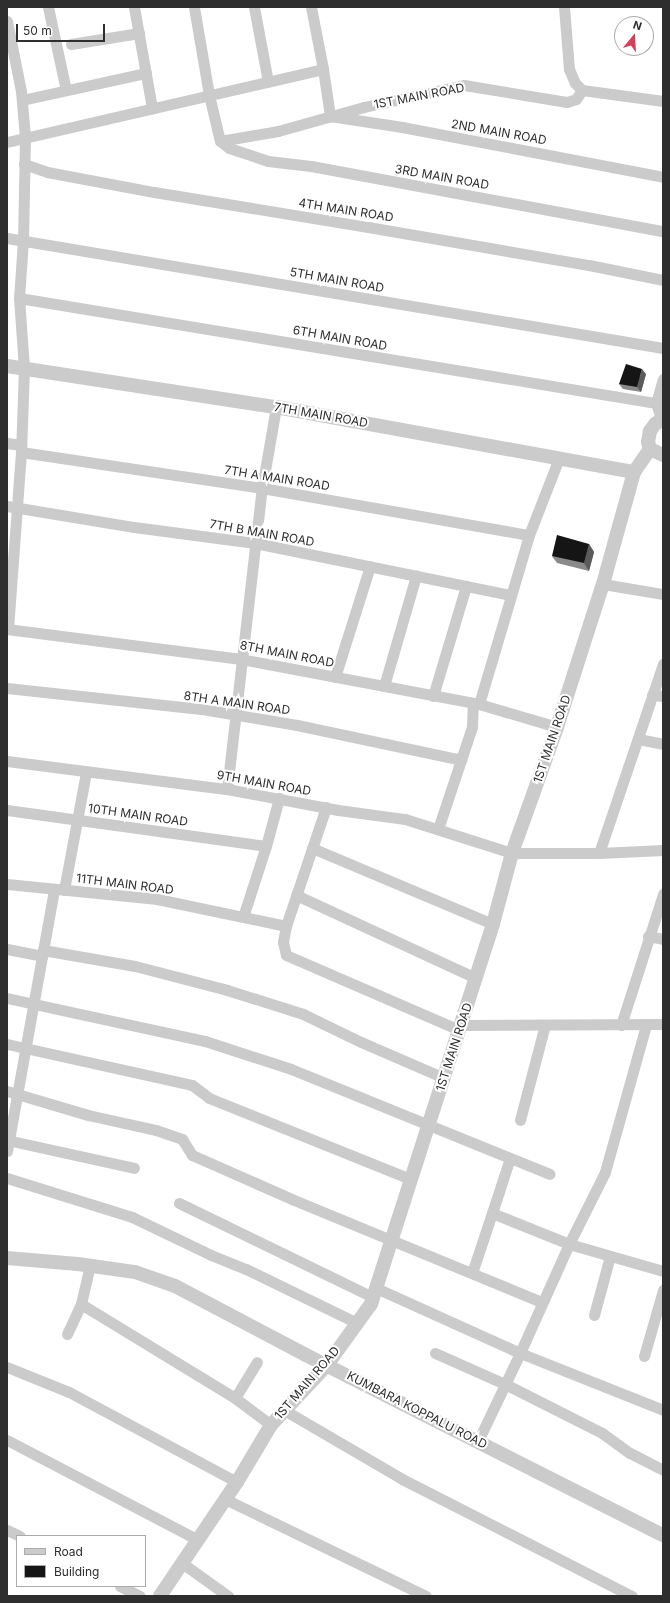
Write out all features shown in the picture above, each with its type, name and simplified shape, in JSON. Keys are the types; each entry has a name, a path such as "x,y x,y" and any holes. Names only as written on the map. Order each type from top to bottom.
{"street":[{"path":"48,7 66,90"},
{"path":"134,7 152,108"},
{"path":"194,7 209,95 220,141"},
{"path":"254,7 268,82"},
{"path":"311,7 330,116"},
{"path":"564,7 569,69 575,83 582,90 663,101"},
{"path":"7,21 22,100 24,138 24,240 19,298 24,368 21,448 12,506 8,629"},
{"path":"71,44 139,33"},
{"path":"7,142 323,69"},
{"path":"22,100 146,73"},
{"name":"1ST MAIN ROAD","path":"220,141 278,131 330,116 464,85 567,102 576,99 582,90"},
{"name":"2ND MAIN ROAD","path":"330,116 402,127 663,177"},
{"name":"3RD MAIN ROAD","path":"220,141 229,148 268,161 311,166 663,231"},
{"name":"4TH MAIN ROAD","path":"24,164 47,172 154,192 589,265 663,280"},
{"name":"5TH MAIN ROAD","path":"7,238 663,348"},
{"name":"6TH MAIN ROAD","path":"19,298 656,403"},
{"name":"7TH MAIN ROAD","path":"7,366 276,407 634,472"},
{"path":"663,379 656,403 662,419 650,431 648,442 650,449 663,455"},
{"path":"227,789 240,658 262,488 276,407"},
{"name":"7TH A MAIN ROAD","path":"7,443 21,448 262,488 529,535"},
{"name":"1ST MAIN ROAD","path":"160,1596 226,1499 271,1425 327,1365 371,1304 494,924 512,853 557,727 603,584 634,472 650,449"},
{"path":"438,829 472,728 476,704 529,535 559,458"},
{"name":"7TH B MAIN ROAD","path":"12,506 134,527 255,543 510,595"},
{"path":"335,677 370,566"},
{"path":"384,686 416,576"},
{"path":"603,584 663,594"},
{"path":"433,696 466,586"},
{"name":"8TH MAIN ROAD","path":"8,629 240,658 476,704 557,727"},
{"path":"599,853 638,739 658,696 663,664"},
{"name":"8TH A MAIN ROAD","path":"7,688 234,715 297,725 461,760"},
{"path":"638,739 663,744"},
{"name":"9TH MAIN ROAD","path":"7,761 227,789 326,807 405,818 512,853 599,853 663,850"},
{"path":"86,772 78,820 43,953 26,1048 12,1092 8,1143 134,1168"},
{"path":"243,917 266,846 278,798"},
{"path":"326,807 286,926 283,942 286,955 460,1027 663,1024"},
{"name":"10TH MAIN ROAD","path":"7,810 266,846"},
{"path":"312,848 494,924"},
{"name":"11TH MAIN ROAD","path":"7,884 157,899 286,926"},
{"path":"621,1025 648,936 663,894"},
{"path":"296,895 476,978"},
{"path":"648,936 663,940"},
{"path":"7,949 135,966 250,997 303,1014 361,1042 444,1078"},
{"path":"7,998 204,1040 291,1069 549,1174"},
{"path":"520,1120 545,1025"},
{"path":"478,1440 520,1353 569,1244 605,1172 646,1025"},
{"path":"7,1044 192,1085 209,1098 411,1179"},
{"path":"12,1092 88,1115 156,1130 182,1139 192,1155 542,1302"},
{"path":"472,1273 510,1158"},
{"path":"7,1178 132,1217 211,1255 246,1269 357,1323"},
{"path":"179,1203 375,1292 520,1353 663,1410"},
{"path":"492,1213 569,1244 663,1272"},
{"path":"594,1314 610,1256"},
{"name":"KUMBARA KOPPALU ROAD","path":"7,1258 135,1272 175,1286 327,1365 478,1440 663,1535"},
{"path":"67,1334 81,1304 90,1266"},
{"path":"644,1356 663,1290"},
{"path":"81,1304 235,1398 271,1425"},
{"path":"435,1353 505,1384 602,1433 630,1453 663,1470"},
{"path":"235,1398 257,1362"},
{"path":"7,1367 69,1392 237,1482"},
{"path":"284,1410 402,1479 632,1596"},
{"path":"7,1440 198,1540"},
{"path":"226,1499 414,1594 426,1596"},
{"path":"7,1530 18,1535"},
{"path":"182,1563 228,1596"},
{"path":"122,1587 140,1596"}],"building":[{"path":"626,364 642,369 637,387 619,384"},
{"path":"557,535 589,544 584,563 552,556"}]}
